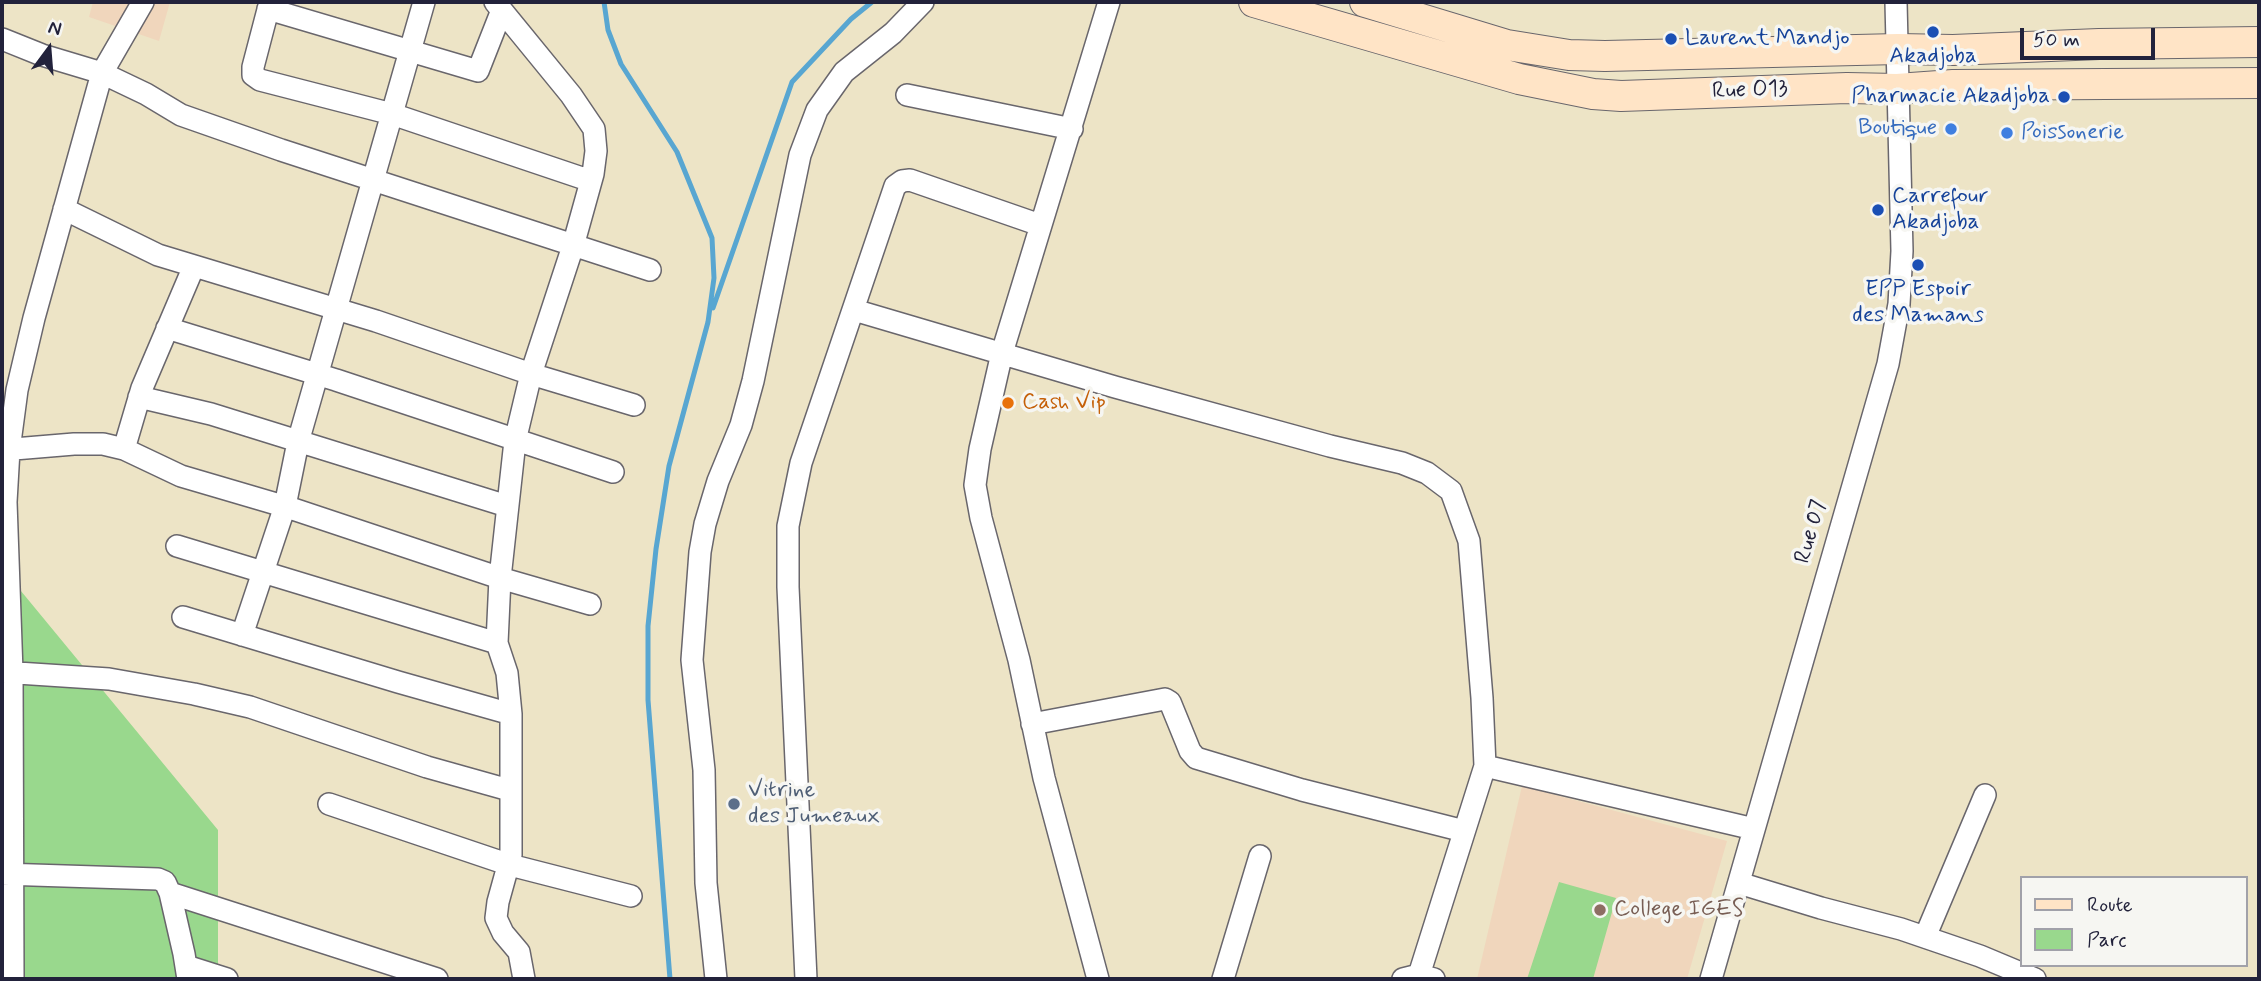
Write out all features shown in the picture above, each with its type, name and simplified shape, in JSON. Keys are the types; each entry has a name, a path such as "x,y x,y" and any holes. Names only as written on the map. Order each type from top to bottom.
{"main road":[{"name":"Rue O13","path":"1254,2 1518,79 1593,94 1621,96 1847,88 1897,89 1953,85 2259,83"},
{"name":"Rue O13","path":"1365,2 1507,45 1569,55 1953,50 2099,44 2259,42"}],"street":[{"path":"13,979 7,874 5,450 17,390 102,73 143,2"},
{"path":"242,635 285,506 298,442 424,2"},
{"path":"716,979 706,883 704,770 692,660 700,552 705,524 718,481 741,425 753,381 800,155 817,110 844,72 893,33 923,2"},
{"path":"1098,979 1044,778 1019,660 981,518 975,485 980,449 1002,354 1109,2"},
{"name":"Rue 07","path":"1711,979 1888,364 1899,304 1902,251 1896,2"},
{"path":"498,6 478,71 410,52 269,5 253,75 260,80 392,114 591,181"},
{"path":"498,6 571,95 594,129 596,151 591,181 573,246 531,374 515,441 500,578 497,643 507,673 511,713 510,865 498,902 496,918 503,933 519,953 524,979"},
{"path":"2,39 42,55 102,73 146,94 181,115 650,270"},
{"path":"907,95 1072,129"},
{"path":"806,979 788,587 788,526 802,463 895,186 910,180 1040,225"},
{"path":"64,209 158,255 337,309 531,374 634,405"},
{"path":"124,449 139,397 194,265"},
{"path":"854,310 1115,387 1402,463 1427,472 1451,491 1469,541 1485,766 1419,978"},
{"path":"167,328 613,472"},
{"path":"139,397 211,414 507,506"},
{"path":"5,450 74,443 103,444 124,449 181,476 285,506 500,578 590,604"},
{"path":"177,546 497,643"},
{"path":"183,617 511,713"},
{"path":"7,672 109,679 239,705 427,767 509,790"},
{"path":"1032,724 1165,699 1170,702 1190,751 1196,758 1302,790 1464,831"},
{"path":"1485,766 1754,829"},
{"path":"1925,937 1985,796"},
{"path":"328,804 510,865 631,896"},
{"path":"1223,979 1260,856"},
{"path":"7,874 158,879 165,883 170,893 187,973 227,979"},
{"path":"1739,883 1925,937 2035,979"},
{"path":"170,893 437,979"}],"shaded area":[{"path":"93,2 170,2 159,41 89,17"},
{"name":"College IGES","path":"1522,786 1727,841 1687,979 1477,979"}],"green space":[{"path":"2,568 218,830 218,979 2,979"},
{"path":"1559,882 1616,898 1593,979 1527,979"}],"waterway":[{"path":"604,2 608,30 621,64 677,152 712,238 714,278 708,322 669,466 648,626 648,700 670,979"},
{"path":"713,308 792,82 851,19 872,2"}],"place":[{"name":"Akadjoba","path":"1933,32"},
{"name":"Laurent Mandjo","path":"1671,39"},
{"name":"Pharmacie Akadjoba","path":"2064,97"},
{"name":"Boutique","path":"1951,129"},
{"name":"Poissonerie","path":"2007,133"},
{"name":"Carrefour Akadjoba","path":"1878,210"},
{"name":"EPP Espoir des Mamans","path":"1918,265"},
{"name":"Cash Vip","path":"1008,403"},
{"name":"Vitrine des Jumeaux","path":"734,804"},
{"name":"College IGES","path":"1600,910"}]}
